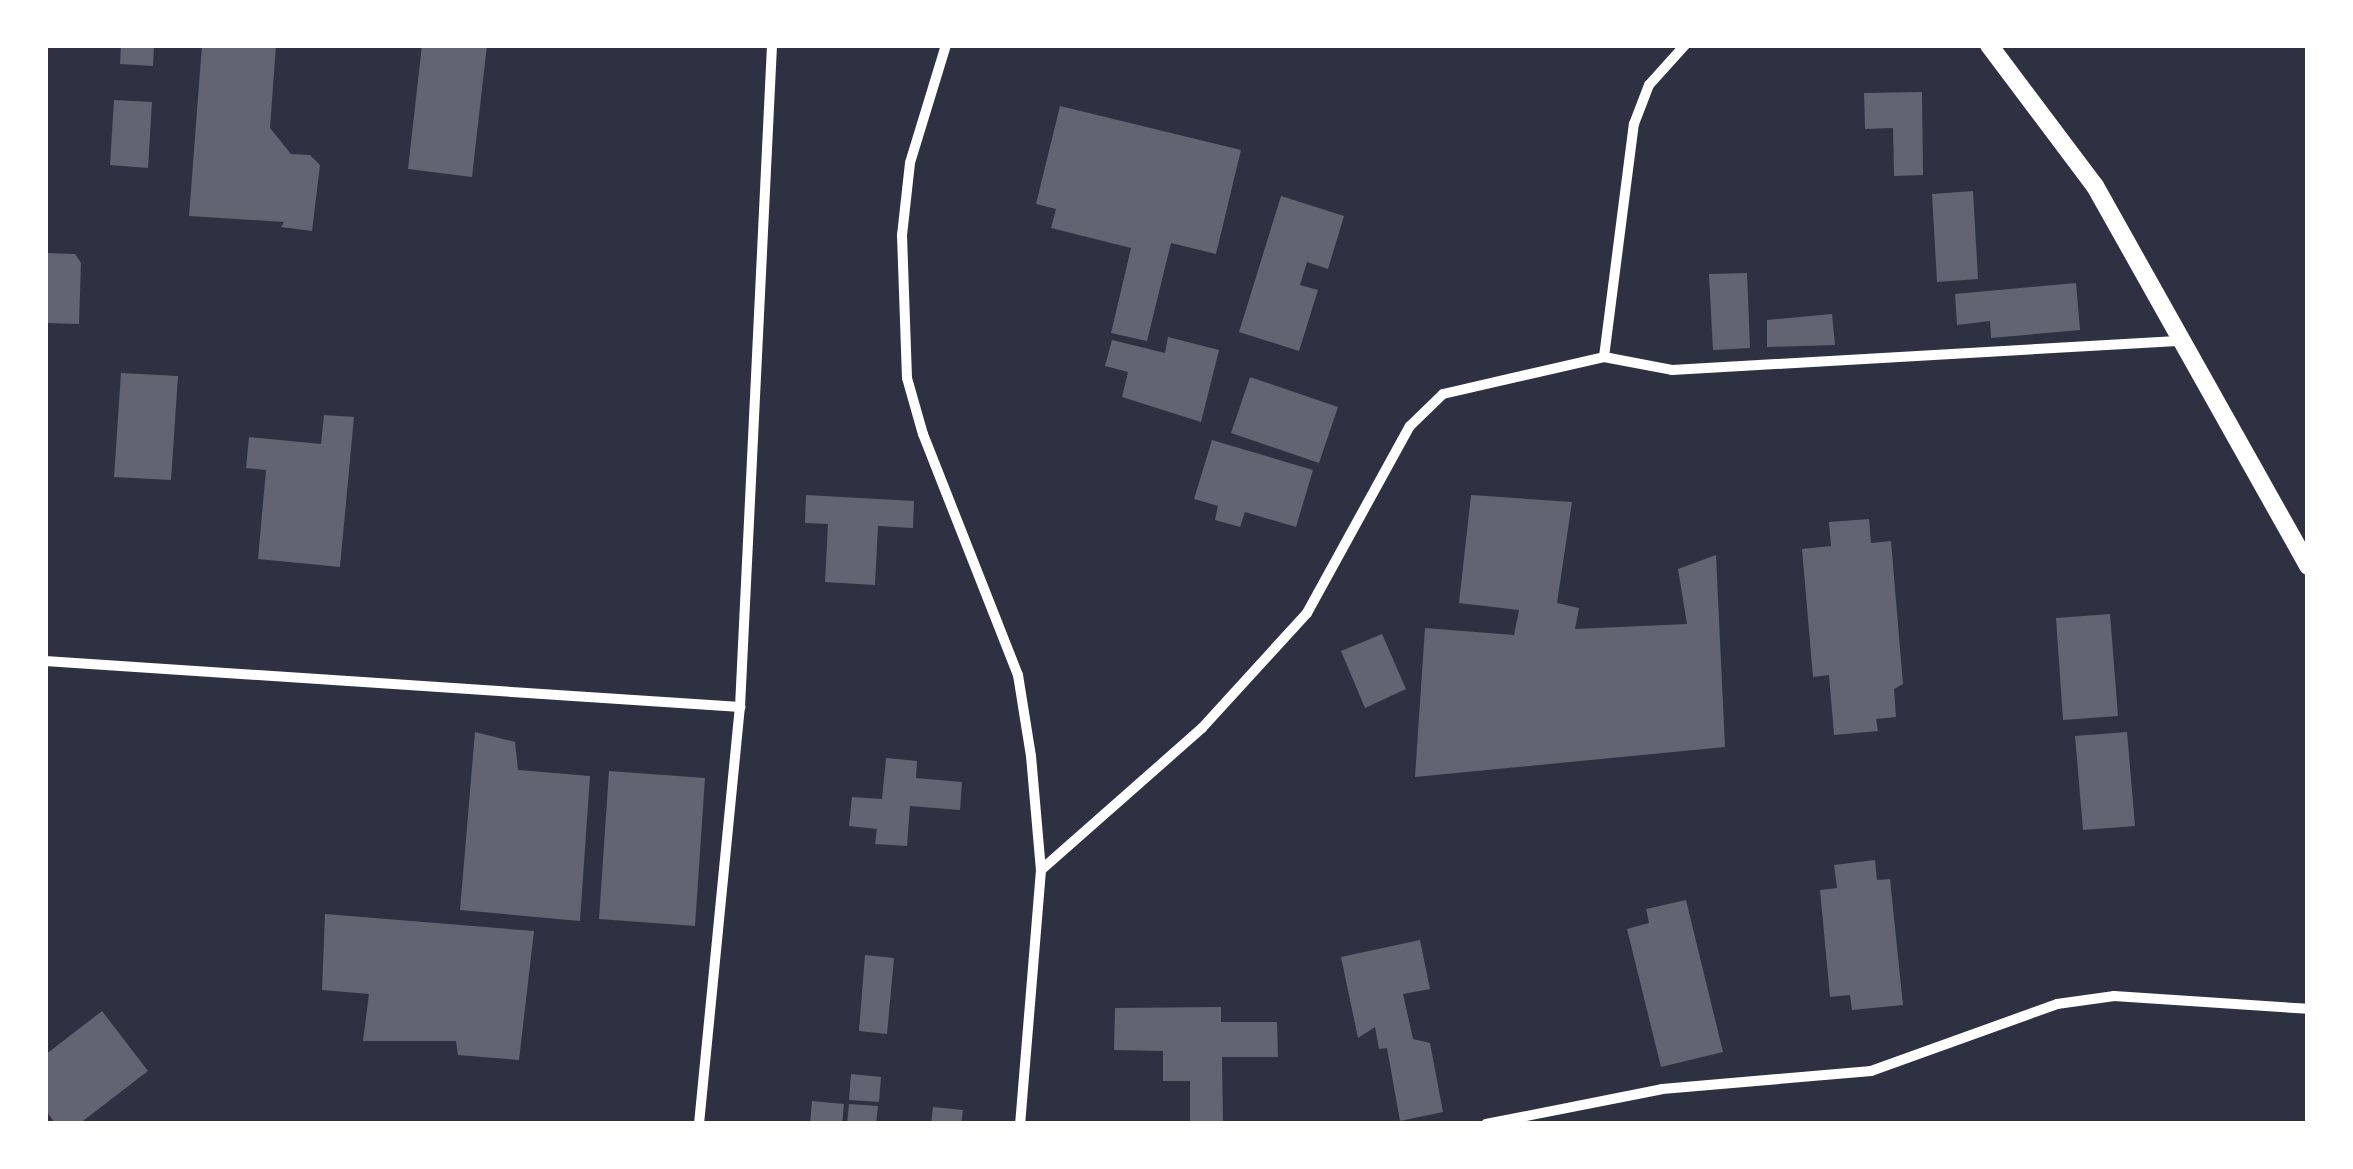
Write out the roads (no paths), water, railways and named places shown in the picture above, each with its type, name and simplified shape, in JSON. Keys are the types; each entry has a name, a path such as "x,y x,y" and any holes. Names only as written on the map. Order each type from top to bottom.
{"street":[{"path":"700,1124 740,706 772,45"},
{"path":"946,45 910,162 904,217 908,378 922,434 1018,675 1041,870 1020,1124"},
{"path":"1604,356 1634,124 1649,86 1685,45"},
{"path":"1989,45 2095,186 2177,341 2308,566"},
{"path":"1041,870 1202,728 1307,613 1410,426 1443,394 1604,356 1672,370 2177,341"},
{"path":"45,660 740,706"},
{"path":"1486,1124 1662,1089 1871,1072 2056,1004 2114,996 2308,1008"}]}
